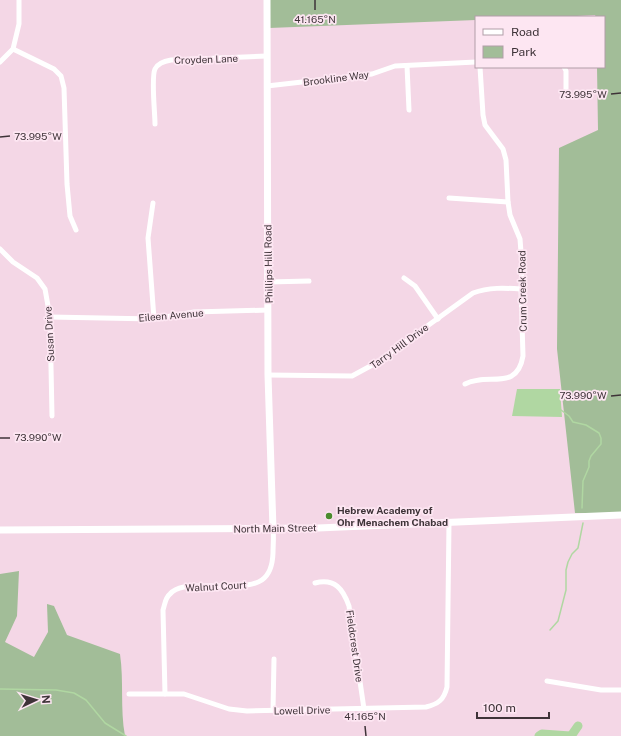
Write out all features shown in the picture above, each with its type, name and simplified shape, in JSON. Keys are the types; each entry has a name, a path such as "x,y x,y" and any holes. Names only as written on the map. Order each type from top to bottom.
{"street":[{"path":"0,62 13,49 19,24 19,0"},
{"name":"Phillips Hill Road","path":"267,0 268,375 273,529"},
{"path":"13,49 54,69 61,76 64,88 67,184 70,216 76,230"},
{"name":"Croyden Lane","path":"155,124 154,78 155,70 160,64 171,60 267,56"},
{"name":"Brookline Way","path":"267,86 372,74 395,66 475,62"},
{"path":"407,66 409,110"},
{"name":"Crum Creek Road","path":"465,384 471,381 506,379 513,376 522,364 523,356 521,289 522,265 520,239 510,215 506,160 503,149 485,125 480,68"},
{"path":"564,68 566,71 566,97"},
{"path":"449,198 508,202"},
{"path":"154,203 148,238 154,319"},
{"name":"Susan Drive","path":"0,249 13,262 37,278 45,289 50,317 52,416"},
{"path":"404,278 415,286 438,318"},
{"path":"268,282 309,281"},
{"name":"Tarry Hill Drive","path":"268,375 352,376 376,364 473,293 492,288 521,289"},
{"name":"Eileen Avenue","path":"50,317 154,319 194,312 268,310"},
{"name":"North Main Street","path":"0,530 273,529 621,515"},
{"name":"Lowell Drive","path":"129,694 184,694 237,711 364,709 426,707 434,705 441,701 445,695 447,687 449,522"},
{"name":"Walnut Court","path":"165,694 163,610 165,600 170,593 179,588 188,586 246,586 260,581 268,574 272,563 273,529"},
{"name":"Fieldcrest Drive","path":"315,583 322,581 334,584 341,590 348,602 364,709"},
{"path":"273,710 274,659"},
{"path":"547,682 601,690 621,690"}],"green space":[{"path":"269,0 621,0 621,513 575,513 557,349 559,148 598,130 597,68 605,68 605,16 475,16 475,20 269,28"},
{"path":"19,571 17,616 5,642 34,657 48,632 47,604 54,606 67,635 120,654 125,736 0,736 0,574"}],"shaded area":[{"path":"517,389 560,389 562,417 512,416"}],"waterway":[{"path":"561,410 569,416 573,422 586,425 599,433 601,438 601,444 591,456 589,467 583,481 582,508"},
{"path":"550,630 558,621 566,590 566,570 568,562 572,554 578,548 583,523"},
{"path":"0,689 56,690 74,693 86,700 105,723 126,736"},
{"path":"571,736 578,726"},
{"path":"539,736 542,734 570,736"}],"place":[{"name":"Hebrew Academy of Ohr Menachem Chabad","path":"329,516"}]}
